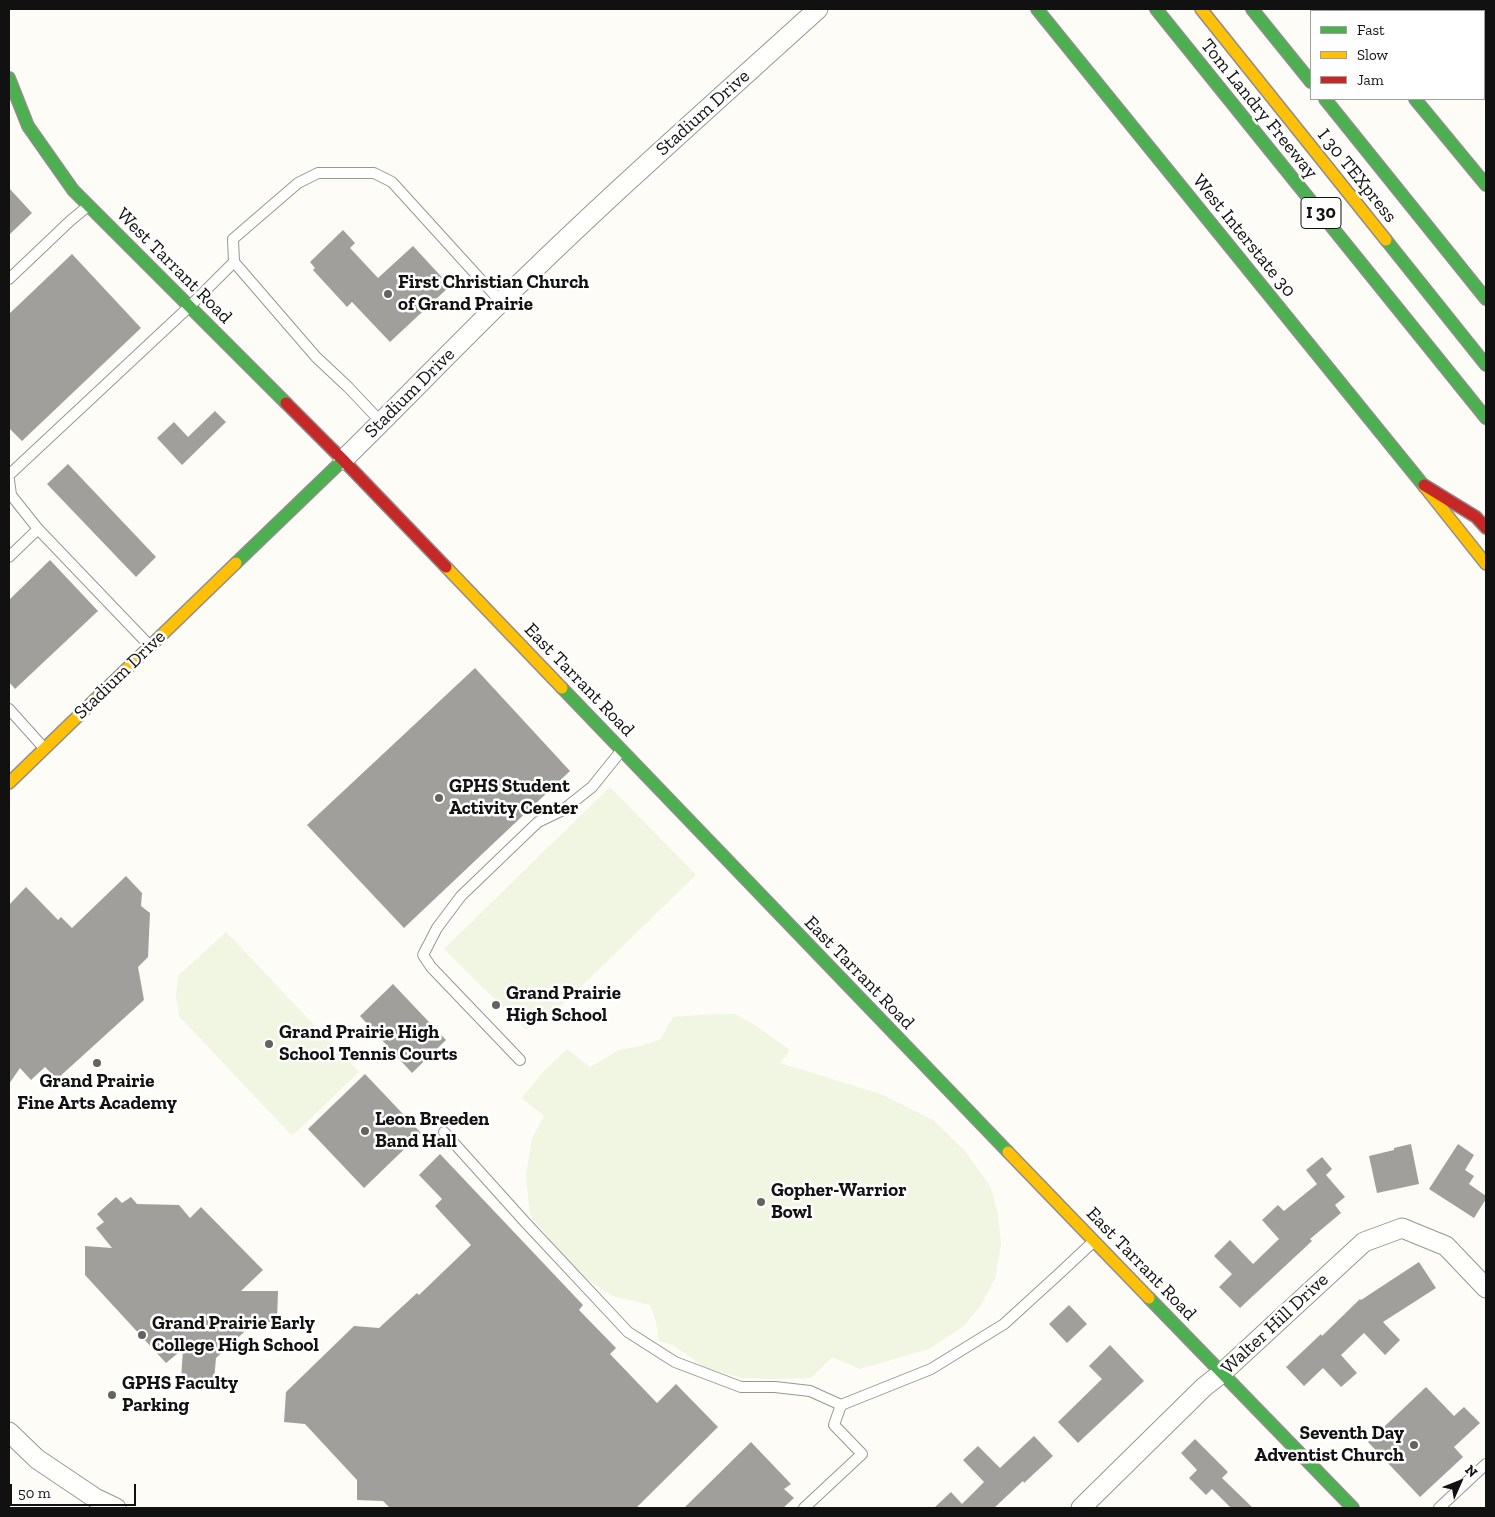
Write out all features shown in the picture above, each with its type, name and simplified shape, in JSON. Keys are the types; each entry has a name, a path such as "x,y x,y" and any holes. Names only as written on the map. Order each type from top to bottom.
{"main road":[{"name":"West Interstate 30","path":"1037,9 1486,564"},
{"name":"Tom Landry Freeway","path":"1156,9 1486,418"},
{"name":"I 30 TEXpress","path":"1200,9 1486,365"},
{"path":"1252,9 1310,81"},
{"name":"West Tarrant Road","path":"9,78 28,126 73,190 342,460"},
{"path":"1326,100 1486,300"},
{"path":"1416,100 1486,185"},
{"name":"Stadium Drive","path":"9,783 342,460"},
{"name":"East Tarrant Road","path":"342,460 1353,1508"},
{"path":"1424,485 1476,517 1486,528"}],"street":[{"name":"Stadium Drive","path":"342,460 382,423 501,302 605,203 818,9"},
{"name":"Walter Hill Drive","path":"1081,1508 1204,1388 1364,1242 1402,1228 1446,1246 1486,1288"},
{"path":"9,1432 37,1459 96,1498 116,1508"}],"lane":[{"path":"382,423 316,357 234,262 233,239 298,183 318,173 374,173 392,182 501,302"},
{"path":"9,279 89,205"},
{"path":"9,475 190,306 234,262"},
{"path":"9,480 11,495 38,529 150,646"},
{"path":"9,557 38,529"},
{"path":"9,709 45,748"},
{"path":"520,1060 431,967 423,955 437,928 461,896 538,822 563,810 592,788 622,750"},
{"path":"444,1132 524,1222 628,1332 675,1362 741,1387 810,1390 841,1405 931,1369 1004,1324 1094,1241"},
{"path":"804,1508 862,1454 834,1425 841,1405"},
{"path":"1440,1508 1486,1464"}],"green space":[{"path":"610,787 696,875 559,1008 526,1030 444,949"},
{"name":"Grand Prairie High School Tennis Courts","path":"226,932 359,1072 292,1136 179,1016 176,997 178,976"},
{"name":"Gopher-Warrior Bowl","path":"735,1014 790,1050 780,1063 881,1094 933,1120 966,1152 991,1188 998,1215 1001,1244 995,1279 980,1306 964,1326 929,1349 860,1369 832,1357 811,1378 741,1378 705,1368 673,1345 659,1341 656,1322 650,1305 613,1296 586,1279 566,1259 530,1215 526,1176 532,1138 544,1116 522,1098 542,1073 567,1049 590,1067 619,1050 641,1046 661,1039 673,1017"}],"building":[{"path":"9,188 32,213 9,235"},
{"name":"First Christian Church of Grand Prairie","path":"343,230 355,243 350,248 378,278 413,246 450,286 390,342 352,302 347,307 313,270 315,268 310,262"},
{"path":"72,254 141,328 22,441 9,428 9,314"},
{"path":"215,411 226,422 182,465 157,438 174,422 188,437"},
{"path":"68,464 156,557 136,577 47,484"},
{"path":"50,560 98,611 15,689 9,682 9,600"},
{"name":"GPHS Student Activity Center","path":"475,668 570,771 404,928 307,825"},
{"path":"126,876 142,893 141,906 150,913 148,957 138,967 144,1000 57,1079 45,1067 31,1080 20,1068 9,1084 9,905 26,887 58,920 61,917 72,928"},
{"path":"393,984 446,1040 412,1073 360,1016"},
{"name":"Leon Breeden Band Hall","path":"365,1074 421,1133 364,1188 308,1129"},
{"path":"1411,1144 1419,1184 1377,1193 1369,1156"},
{"path":"1458,1144 1474,1155 1465,1170 1474,1176 1469,1184 1486,1196 1474,1218 1429,1189"},
{"path":"440,1154 583,1305 579,1310 616,1348 610,1354 657,1403 676,1384 718,1427 636,1508 390,1508 383,1501 357,1500 357,1480 305,1424 284,1422 286,1392 354,1326 379,1328 417,1293 419,1295 471,1245 435,1206 442,1199 419,1175"},
{"path":"1322,1157 1332,1169 1326,1175 1345,1197 1335,1205 1341,1213 1310,1239 1312,1241 1240,1308 1219,1287 1232,1274 1214,1256 1230,1240 1253,1264 1279,1239 1262,1220 1278,1205 1284,1211 1317,1184 1306,1170"},
{"path":"116,1197 122,1203 131,1197 137,1204 179,1205 190,1218 201,1207 263,1270 241,1291 278,1291 277,1322 255,1322 216,1358 214,1381 181,1380 183,1349 166,1363 85,1275 85,1246 112,1248 96,1228 104,1222 97,1214"},
{"path":"1419,1262 1436,1288 1383,1322 1400,1340 1385,1355 1364,1333 1341,1355 1357,1373 1341,1387 1323,1368 1304,1386 1286,1367 1321,1334 1322,1336 1360,1299"},
{"path":"1069,1305 1087,1324 1067,1343 1049,1324"},
{"path":"1110,1345 1144,1381 1078,1443 1058,1422 1102,1379 1089,1366"},
{"name":"Seventh Day Adventist Church","path":"1426,1387 1454,1416 1464,1407 1480,1423 1454,1447 1463,1457 1420,1497 1368,1442"},
{"path":"1034,1436 1053,1456 994,1508 934,1508 951,1492 962,1504 984,1482 963,1460 978,1446 1000,1468"},
{"path":"1195,1439 1228,1472 1222,1478 1253,1508 1231,1508 1212,1489 1206,1495 1189,1478 1197,1470 1181,1453"},
{"path":"751,1442 791,1484 784,1489 794,1498 783,1508 684,1508"}],"traffic: fast":[{"path":"1037,9 1424,486"},
{"path":"1156,9 1486,418"},
{"path":"1252,9 1310,81"},
{"path":"9,78 28,126 73,190 286,403"},
{"path":"1326,100 1486,299"},
{"path":"1416,100 1486,185"},
{"path":"1386,240 1486,365"},
{"path":"236,563 343,460"},
{"path":"562,688 1008,1152"},
{"path":"1149,1298 1353,1508"}],"traffic: slow":[{"path":"1201,9 1386,240"},
{"path":"1424,486 1486,564"},
{"path":"9,783 236,563"},
{"path":"446,567 562,688"},
{"path":"1008,1152 1149,1298"}],"traffic: jam":[{"path":"286,403 446,567"},
{"path":"1424,485 1476,517 1486,528"}],"place":[{"name":"First Christian Church of Grand Prairie","path":"388,294"},
{"name":"GPHS Student Activity Center","path":"439,798"},
{"name":"Grand Prairie High School","path":"496,1005"},
{"name":"Grand Prairie High School Tennis Courts","path":"269,1044"},
{"name":"Grand Prairie Fine Arts Academy","path":"97,1063"},
{"name":"Leon Breeden Band Hall","path":"365,1131"},
{"name":"Gopher-Warrior Bowl","path":"761,1202"},
{"name":"Grand Prairie Early College High School","path":"142,1335"},
{"name":"GPHS Faculty Parking","path":"112,1395"},
{"name":"Seventh Day Adventist Church","path":"1414,1445"}]}
